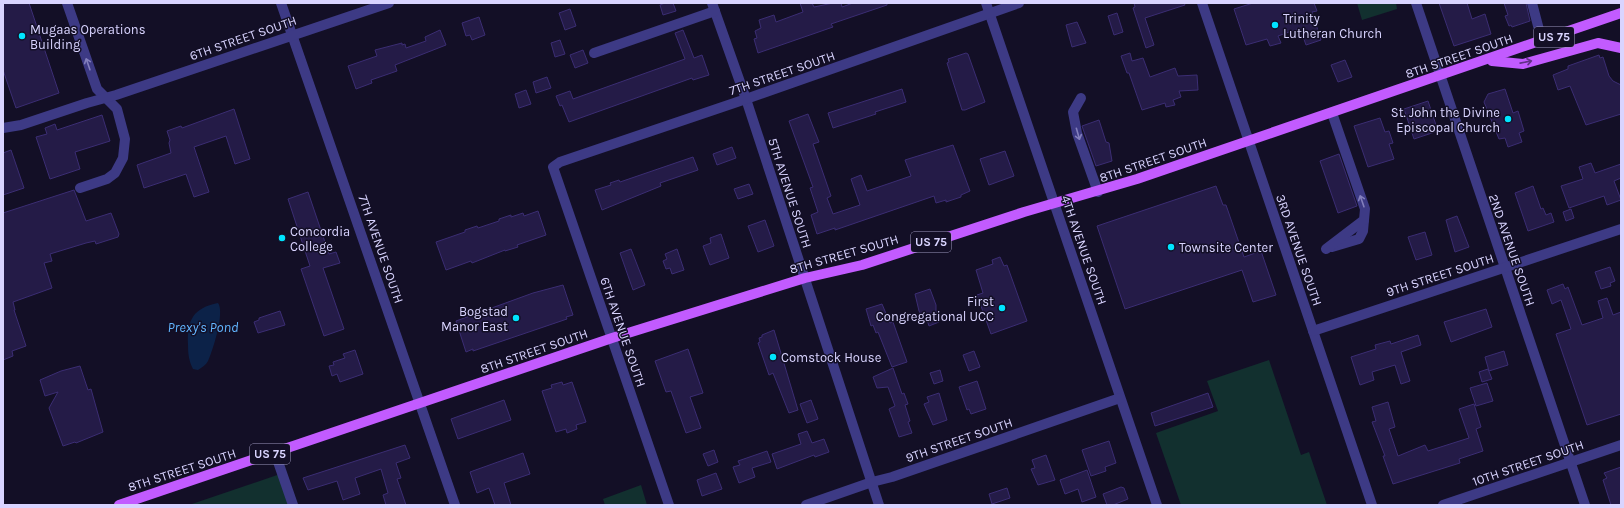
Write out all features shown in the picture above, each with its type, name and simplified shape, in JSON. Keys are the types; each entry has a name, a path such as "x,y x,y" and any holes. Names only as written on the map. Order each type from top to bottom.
{"main road":[{"name":"8TH STREET SOUTH","path":"119,505 612,338 805,278 862,265 1054,203 1098,192 1440,77 1621,13"},
{"path":"1488,60 1523,64 1598,43 1621,48"}],"street":[{"path":"67,3 97,89 117,109 125,139 123,158 115,173 107,179 80,188"},
{"name":"7TH AVENUE SOUTH","path":"281,3 421,403 455,505"},
{"name":"6TH STREET SOUTH","path":"3,128 21,125 106,98 389,3"},
{"name":"4TH AVENUE SOUTH","path":"986,3 1157,505"},
{"name":"7TH STREET SOUTH","path":"553,167 560,162 746,99 1020,3"},
{"name":"3RD AVENUE SOUTH","path":"1202,3 1372,505"},
{"name":"2ND AVENUE SOUTH","path":"1416,3 1585,505"},
{"path":"1532,3 1542,41"},
{"path":"594,53 713,7"},
{"name":"5TH AVENUE SOUTH","path":"713,7 746,99 880,505"},
{"path":"1082,98 1073,112 1077,133 1098,192"},
{"path":"1326,249 1364,220 1365,209 1332,113"},
{"name":"6TH AVENUE SOUTH","path":"553,167 669,505"},
{"name":"9TH STREET SOUTH","path":"1313,331 1621,229"},
{"name":"9TH STREET SOUTH","path":"806,505 872,482 892,478 1120,398"},
{"name":"10TH STREET SOUTH","path":"1443,505 1621,445"},
{"path":"275,453 293,505"}],"green space":[{"path":"1357,3 1396,3 1397,9 1362,20"},
{"path":"1269,360 1301,455 1309,452 1327,505 1181,505 1156,433 1218,411 1207,381"},
{"path":"286,472 298,505 189,505"},
{"path":"641,485 647,505 605,505 603,499"}],"water":[{"name":"Prexy's Pond","path":"218,303 220,308 219,322 210,356 204,366 198,370 193,369 188,351 190,322 197,312 209,305"}],"building":[{"name":"Mugaas Operations Building","path":"3,3 29,3 59,93 16,108 3,70"},
{"path":"665,3 673,3 676,11 663,15 660,5"},
{"path":"800,3 812,3 814,7 833,3 841,3 842,7 853,3 887,3 887,5 831,24 833,27 758,53 754,39 757,38 755,31 761,28 759,20 774,15 776,22 803,12"},
{"path":"1134,3 1184,3 1185,5 1145,18 1154,45 1146,48 1133,8 1135,7"},
{"name":"Trinity Lutheran Church","path":"1253,3 1314,3 1317,11 1312,12 1321,40 1306,45 1300,28 1278,36 1281,43 1270,46 1267,39 1246,45 1234,9"},
{"path":"1439,3 1467,3 1472,19 1485,14 1491,34 1454,46"},
{"path":"1504,3 1526,3 1530,21 1512,27 1511,25 1509,26 1505,16 1508,15"},
{"path":"570,9 576,26 565,30 559,13"},
{"path":"1117,13 1123,32 1114,35 1108,16"},
{"path":"479,17 485,35 472,40 470,35 466,36 462,23"},
{"path":"1077,22 1086,43 1072,47 1066,25"},
{"path":"440,30 446,45 395,65 397,71 371,80 372,83 356,89 348,66 377,56 375,50 402,43 402,45 405,44 406,48 426,41 425,37"},
{"path":"683,30 694,58 702,55 709,75 693,80 692,78 569,122 562,105 560,106 556,96 570,91 573,99 685,59 675,33"},
{"path":"560,40 565,54 555,57 551,43"},
{"path":"583,50 588,63 575,68 570,55"},
{"path":"966,53 968,54 985,102 962,110 947,63 949,62 948,59"},
{"path":"1130,53 1132,61 1143,58 1150,77 1175,68 1178,76 1197,75 1198,90 1179,91 1181,97 1173,100 1175,105 1166,107 1165,103 1142,110 1129,73 1127,73 1121,56"},
{"path":"1599,55 1600,58 1603,57 1609,76 1613,81 1621,85 1621,114 1586,125 1570,86 1558,90 1553,75 1568,69 1568,66"},
{"path":"1345,60 1352,77 1338,82 1331,65"},
{"path":"547,77 551,88 536,93 533,82"},
{"path":"902,89 906,102 875,112 876,114 833,128 828,113"},
{"name":"St. John the Divine Episcopal Church","path":"1505,89 1513,113 1518,111 1524,131 1519,133 1522,142 1508,147 1505,138 1499,139 1484,102 1488,94"},
{"path":"526,90 531,104 519,108 515,94"},
{"path":"1428,101 1438,131 1414,139 1404,109"},
{"path":"234,109 250,159 235,164 226,136 194,147 209,192 194,197 186,174 144,188 137,165 171,153 169,143 170,140 167,131 181,126 182,128"},
{"path":"808,114 819,142 813,144 831,196 827,198 833,214 860,205 851,179 861,175 867,191 911,176 905,160 953,145 970,191 961,195 961,197 946,202 946,200 936,203 934,196 835,230 835,228 817,234 811,215 818,212 810,188 813,187 789,121"},
{"path":"102,115 110,141 75,152 80,169 50,179 36,137 47,134 45,128 55,124 57,130"},
{"path":"1380,118 1385,132 1389,131 1393,143 1389,144 1394,159 1368,167 1354,126"},
{"path":"1099,120 1106,142 1109,143 1112,161 1096,166 1082,126"},
{"path":"732,147 736,158 717,165 713,154"},
{"path":"11,150 24,188 3,195 3,153"},
{"path":"1005,151 1014,176 989,185 980,159"},
{"path":"1339,154 1357,206 1338,213 1320,161"},
{"path":"693,157 698,170 660,183 661,186 602,210 595,190 611,185 610,183 619,180 620,182"},
{"path":"1591,163 1595,173 1621,164 1621,178 1614,181 1621,200 1607,205 1604,196 1569,208 1561,186 1583,179 1579,167"},
{"path":"749,184 753,194 738,199 734,189"},
{"name":"Townsite Center","path":"1216,186 1223,205 1226,205 1244,257 1261,251 1276,295 1253,302 1242,270 1125,309 1097,226"},
{"path":"1533,186 1541,209 1543,208 1546,215 1551,213 1554,222 1528,231 1515,193"},
{"path":"74,190 86,221 111,213 119,234 118,237 96,244 95,241 86,243 50,254 52,261 44,263 52,288 13,302 14,310 26,346 12,351 13,356 3,360 3,213"},
{"path":"308,192 329,254 336,252 340,263 323,268 344,329 324,336 301,269 310,266 288,199"},
{"path":"1571,209 1574,218 1566,221 1563,212"},
{"path":"538,211 546,235 517,245 518,247 505,250 472,263 471,261 446,270 436,242 465,232 465,230 477,226 478,228 499,221 499,219 511,215 511,217 523,213 524,216"},
{"path":"1457,216 1469,247 1455,252 1446,220"},
{"path":"765,220 774,246 758,252 748,226"},
{"path":"1425,232 1432,255 1416,260 1408,237"},
{"path":"721,234 729,258 710,265 703,246 711,243 710,238"},
{"path":"631,249 645,285 633,290 620,253"},
{"path":"677,249 684,270 672,274 670,268 666,269 663,261 667,259 665,254"},
{"name":"First Congregational UCC","path":"1000,257 1004,266 1007,265 1027,321 991,334 977,295 983,293 976,270 993,264 992,260"},
{"path":"1610,267 1615,281 1610,283 1611,286 1601,289 1595,272"},
{"path":"1563,284 1565,289 1568,287 1582,325 1603,318 1598,301 1607,298 1613,315 1621,312 1621,414 1587,425 1556,334 1571,329 1561,300 1552,304 1547,290"},
{"name":"Bogstad Manor East","path":"563,285 573,315 566,317 567,319 473,351 473,349 466,352 456,321 533,293"},
{"path":"930,289 936,305 939,322 929,326 925,314 922,316 919,311 915,294"},
{"path":"882,304 890,323 893,322 907,362 892,367 878,332 876,333 873,325 871,326 866,309"},
{"path":"1486,309 1492,327 1451,342 1444,322"},
{"path":"280,311 285,325 258,333 254,322 259,320 259,318"},
{"path":"774,330 798,410 789,413 773,373 769,375 758,343 760,342 759,338 762,337 762,335"},
{"path":"1418,335 1421,345 1401,352 1410,381 1401,384 1395,365 1372,372 1374,380 1360,385 1351,357 1376,349 1375,345 1390,341 1391,344"},
{"path":"688,349 703,393 690,397 701,428 686,433 671,391 666,392 655,361"},
{"path":"355,350 363,374 340,382 337,374 332,376 329,366 334,365 333,362 345,358 343,354"},
{"path":"974,351 980,367 969,371 963,355"},
{"path":"1504,351 1508,365 1489,371 1485,357"},
{"path":"80,366 88,390 91,389 103,432 76,443 63,446 49,408 58,392 45,396 40,380 61,371"},
{"path":"893,368 902,394 904,393 908,404 905,405 910,421 908,422 912,433 899,437 889,409 895,406 888,387 877,388 873,377"},
{"path":"1488,369 1492,379 1482,382 1479,372"},
{"path":"940,370 943,381 934,384 930,373"},
{"path":"977,381 986,409 971,414 969,409 967,410 959,387"},
{"path":"562,382 563,385 572,382 586,422 576,425 577,429 567,433 566,429 556,432 542,391 552,388 551,385"},
{"path":"1487,383 1493,401 1476,406 1470,388"},
{"path":"939,393 947,420 933,425 924,404 929,402 927,397"},
{"path":"1208,393 1213,407 1155,426 1151,413"},
{"path":"504,400 511,420 458,439 451,419"},
{"path":"811,400 818,419 807,423 800,404"},
{"path":"1388,402 1395,427 1389,429 1398,456 1425,445 1428,451 1469,438 1459,409 1474,404 1481,427 1476,429 1483,451 1459,459 1460,463 1393,484 1383,456 1385,456 1372,422 1376,421 1372,407"},
{"path":"807,431 812,443 824,439 829,452 815,457 814,455 777,469 772,454 801,444 798,434"},
{"path":"1109,441 1116,463 1105,467 1106,471 1091,476 1082,450"},
{"path":"405,445 410,458 396,463 401,478 397,479 406,505 386,505 383,495 388,493 381,469 355,478 360,494 343,500 337,481 308,490 303,478"},
{"path":"714,450 718,462 708,466 703,454"},
{"path":"767,451 771,462 752,468 755,477 739,483 733,467 740,465 738,461"},
{"path":"523,453 530,474 504,483 511,505 495,505 489,488 477,493 470,472"},
{"path":"1046,455 1055,480 1038,485 1031,469 1035,468 1032,460"},
{"path":"1621,467 1621,505 1611,505 1603,480 1607,478 1604,473"},
{"path":"1087,470 1096,497 1082,502 1078,489 1065,494 1060,480"},
{"path":"716,473 722,489 702,496 697,480"},
{"path":"1121,487 1124,488 1128,499 1113,505 1107,505 1103,494"},
{"path":"1007,488 1010,498 992,504 989,494"}],"place":[{"name":"Trinity Lutheran Church","path":"1275,25"},
{"name":"Mugaas Operations Building","path":"22,36"},
{"name":"St. John the Divine Episcopal Church","path":"1508,119"},
{"name":"Concordia College","path":"282,238"},
{"name":"Townsite Center","path":"1171,247"},
{"name":"First Congregational UCC","path":"1002,308"},
{"name":"Bogstad Manor East","path":"516,318"},
{"name":"Comstock House","path":"773,357"}]}
